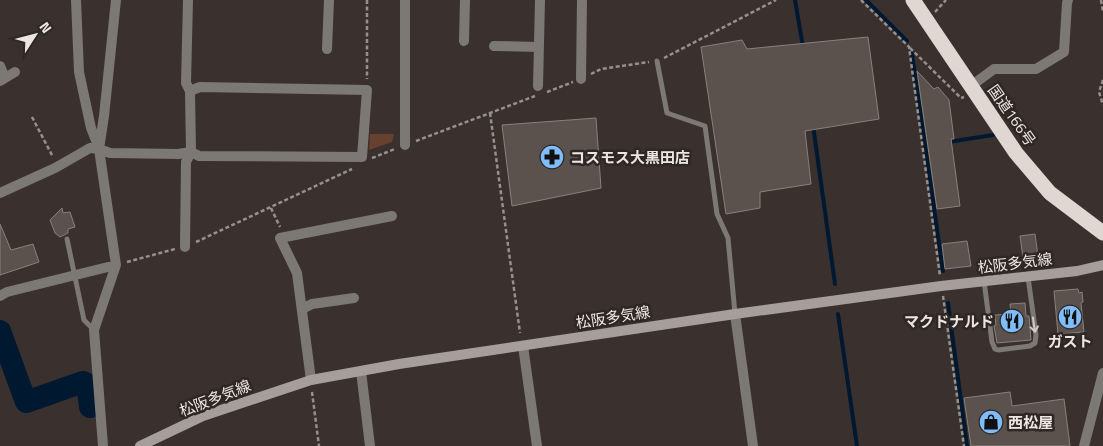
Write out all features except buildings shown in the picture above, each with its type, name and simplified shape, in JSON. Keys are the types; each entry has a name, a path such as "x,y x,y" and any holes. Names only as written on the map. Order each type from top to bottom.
{"highway":[{"name":"国道166号","path":"912,0 1016,153 1050,193 1103,233"}],"main road":[{"name":"松阪多気線","path":"140,446 202,416 311,380 735,314 941,286 1077,271 1103,265"}],"street":[{"path":"76,0 79,72 90,128 99,149 116,265 94,330 103,446"},
{"path":"99,149 116,0"},
{"path":"185,247 186,162 191,152 190,91 186,82 188,0"},
{"path":"327,49 329,0"},
{"path":"405,0 405,146"},
{"path":"464,41 465,0"},
{"path":"539,92 540,0"},
{"path":"581,79 582,0"},
{"path":"973,89 994,69 1036,69 1064,52 1068,0"},
{"path":"494,46 539,47"},
{"path":"0,66 3,79 15,72"},
{"path":"0,193 90,148 110,153 178,154 191,152 200,156 362,157 367,90 200,87 190,91"},
{"path":"311,380 297,273 280,238 392,216"},
{"path":"0,296 7,292 116,265"},
{"path":"302,309 312,304 354,298"},
{"path":"735,314 753,446"},
{"path":"523,346 537,446"},
{"path":"360,371 370,446"},
{"path":"1084,446 1103,373"}],"lane":[{"path":"657,61 667,113 705,126 716,214 728,238 735,314"},
{"path":"67,239 84,320 94,330"},
{"path":"984,281 992,342 995,349 1030,346 1035,343 1036,335 1028,276"}],"path":[{"path":"367,0 367,90"},
{"path":"116,265 185,247 361,164 362,157 370,159 539,92 581,79 601,69 657,61 776,0"},
{"path":"861,0 961,98 973,89"},
{"path":"1101,0 1103,12"},
{"path":"909,47 964,446"},
{"path":"1103,80 1099,92 1103,105"},
{"path":"490,113 520,333"},
{"path":"32,117 54,159 61,164"},
{"path":"271,208 285,237"},
{"path":"311,380 319,446"}],"shaded area":[{"path":"370,134 394,134 392,142 369,150"}],"waterway":[{"path":"795,0 803,47"},
{"path":"866,0 907,41"},
{"path":"912,54 943,271"},
{"path":"813,125 835,284"},
{"path":"948,142 993,135"},
{"path":"948,303 967,446"},
{"path":"838,314 857,446"},
{"path":"0,331 26,402 83,382 87,384 90,407"}],"place":[{"name":"コスモス大黒田店","path":"552,157"},
{"name":"ガスト","path":"1070,317"},
{"name":"マクドナルド","path":"1012,321"},
{"name":"西松屋","path":"991,422"}]}
